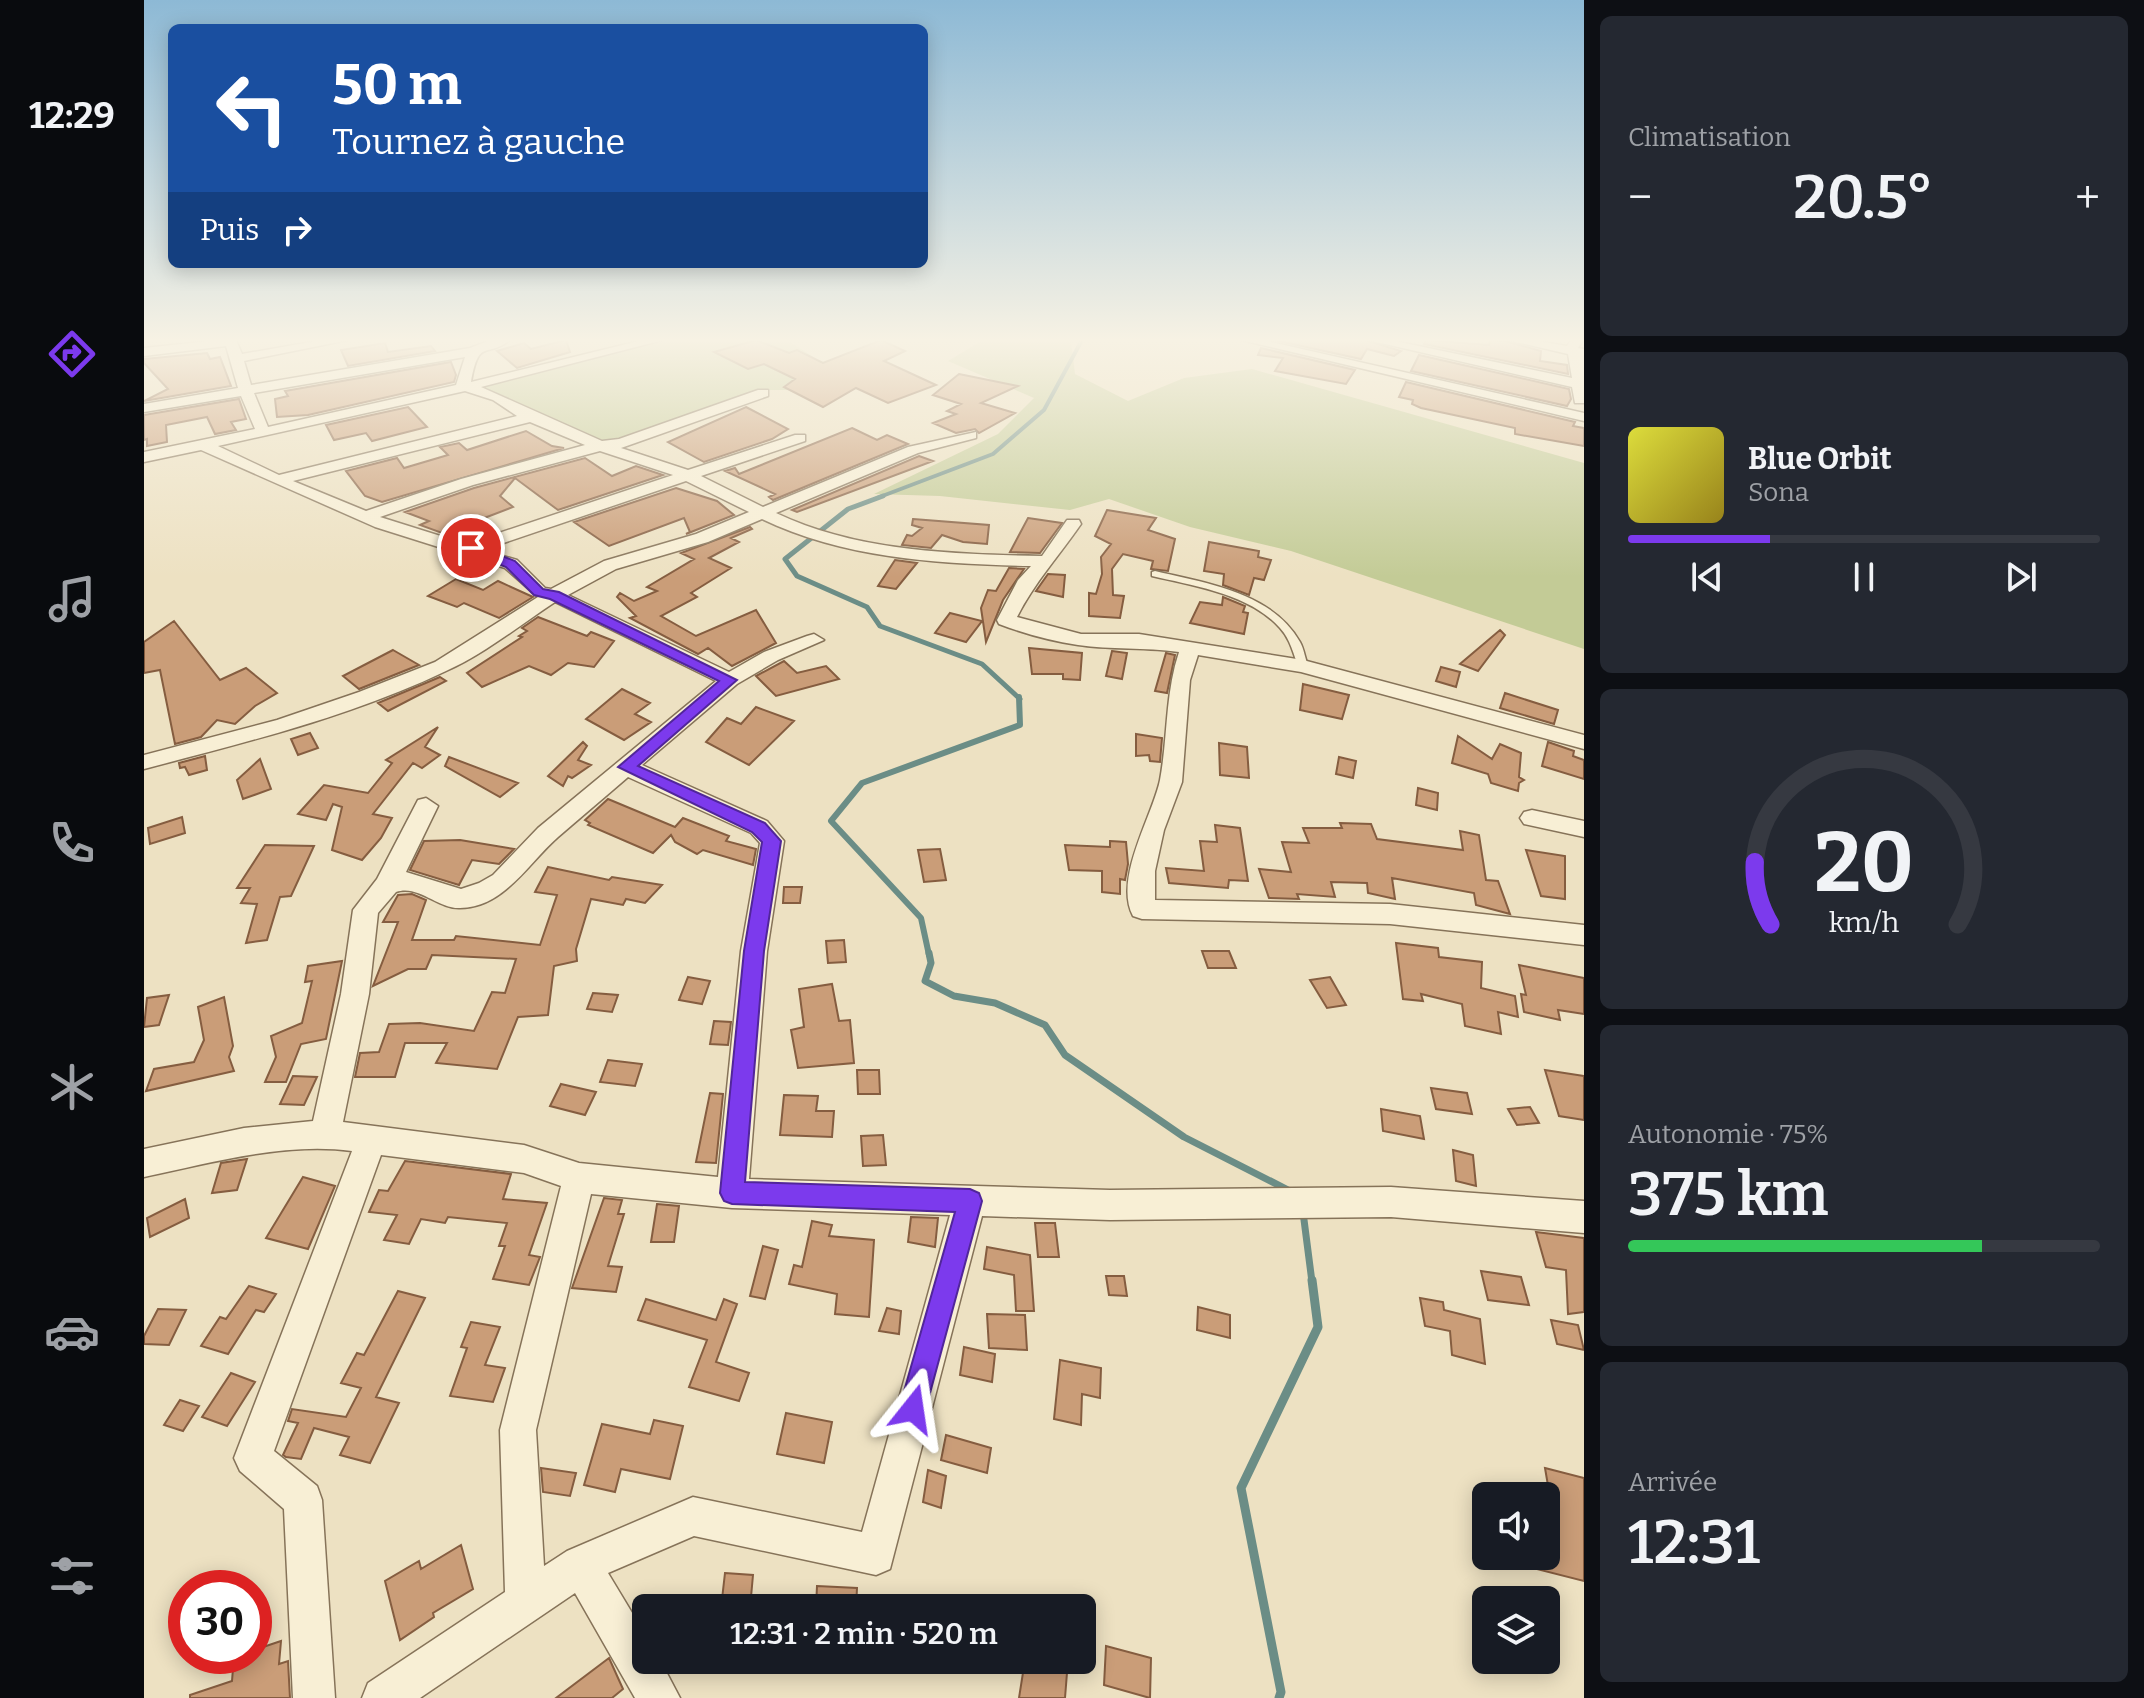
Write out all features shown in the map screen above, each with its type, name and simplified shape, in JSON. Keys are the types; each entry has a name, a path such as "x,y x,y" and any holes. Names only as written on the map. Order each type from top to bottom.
{"street":[{"path":"258,419 265,433"},
{"path":"144,457 323,419"},
{"path":"277,480 523,419"},
{"path":"537,419 600,446 641,457 766,512 807,534 937,559 1047,561"},
{"path":"366,516 467,482 600,446 622,443 695,419"},
{"path":"144,762 284,725 379,692 442,666 554,595 610,565 702,538 913,450 971,435"},
{"path":"471,548 800,438"},
{"path":"204,445 277,480 366,516 471,548 511,564 539,592 554,595 730,680"},
{"path":"1073,524 1047,561 1027,580 1006,620 1036,631 1081,640 1121,638 1303,666 1584,742"},
{"path":"387,885 396,880 410,881 460,899 488,890 502,881 546,834 730,680 771,656 814,640"},
{"path":"1190,648 1180,680 1171,782 1152,830 1143,871 1142,909 1390,914 1584,935"},
{"path":"626,767 759,827 772,841 754,951 732,1193"},
{"path":"325,1134 355,994 366,910 387,885 426,806"},
{"path":"1532,818 1584,829"},
{"path":"144,1163 244,1142 325,1134 524,1159 579,1178 732,1193 1110,1205 1391,1202 1584,1217"},
{"path":"314,1698 303,1500 253,1458 371,1141"},
{"path":"526,1603 518,1430 579,1178"},
{"path":"383,1698 581,1565 693,1516 876,1555 970,1201"},
{"path":"581,1565 659,1698"}],"lane":[{"path":"1155,574 1225,592 1253,603 1289,629 1300,647 1303,666"}],"green space":[{"path":"544,419 682,419 626,438 598,442"},
{"path":"1013,419 1429,419 1584,463 1584,649 1291,551 1190,527 1109,499 1070,510 940,496 874,494 998,434"}],"building":[{"path":"144,419 196,419 166,425 167,442 147,446 147,439 144,440"},
{"path":"208,419 245,419 231,422 236,430 215,434"},
{"path":"352,419 420,419 427,427 372,441 366,433 334,440 326,425"},
{"path":"719,419 769,419 788,429 772,439 704,462 668,442"},
{"path":"943,419 1004,419 979,433 975,429 956,433 933,423"},
{"path":"1474,419 1563,419 1575,422 1573,426 1584,428 1584,446 1515,434 1515,428"},
{"path":"852,428 877,440 887,435 908,444 773,500 769,497 775,494 725,471 735,468 739,474"},
{"path":"526,431 552,446 564,448 382,502 365,496 346,471 397,458 404,468 448,455 440,447 459,443 467,450"},
{"path":"919,456 933,461 797,512 792,510"},
{"path":"585,458 612,476 636,466 663,475 558,510 515,478 500,496 513,507 479,520 474,516 442,533 420,525 429,521 405,512 474,488"},
{"path":"676,488 717,501 734,515 686,534 690,532 684,518 609,546 574,522"},
{"path":"1107,510 1156,518 1148,530 1175,539 1168,571 1151,569 1153,561 1123,554 1112,569 1113,595 1124,596 1120,618 1089,616 1089,593 1096,594 1102,574 1101,557 1111,544 1095,536"},
{"path":"1028,518 1062,523 1040,553 1010,552"},
{"path":"913,519 989,525 987,544 963,542 942,535 931,548 902,545 907,535 912,536 922,528 912,525"},
{"path":"750,527 752,529 731,538 739,542 709,558 731,568 691,593 697,597 661,616 696,636 756,610 776,643 732,666 708,648 698,654 630,618 636,616 617,597 620,593 634,601 657,591 647,587 694,559 681,553"},
{"path":"1209,542 1259,551 1258,557 1271,560 1264,580 1254,578 1249,595 1223,585 1224,574 1204,571"},
{"path":"895,560 917,563 896,589 878,586"},
{"path":"1009,568 1024,569 1003,600 986,642 981,608 988,590 996,591"},
{"path":"1048,574 1065,575 1063,597 1036,591"},
{"path":"456,579 483,590 498,581 533,597 499,618 464,603 457,607 428,596"},
{"path":"1223,597 1245,606 1243,612 1248,613 1244,634 1190,623 1200,602 1222,605"},
{"path":"950,613 982,621 966,642 935,633"},
{"path":"538,617 587,636 591,632 614,641 594,667 568,663 551,675 529,666 482,687 467,673 522,637 519,636 527,631 522,628"},
{"path":"174,621 220,680 246,668 277,693 255,706 235,724 217,720 201,737 175,744 160,670 144,673 144,642"},
{"path":"1500,630 1505,635 1478,671 1460,664"},
{"path":"1029,648 1082,653 1080,680 1063,679 1063,674 1032,674"},
{"path":"393,650 419,665 359,689 343,676"},
{"path":"1112,651 1127,653 1122,679 1106,676"},
{"path":"1166,653 1175,655 1167,693 1155,691"},
{"path":"784,661 797,673 826,666 839,679 776,696 756,676"},
{"path":"1441,667 1460,672 1456,687 1436,681"},
{"path":"440,677 446,681 388,711 378,703"},
{"path":"1303,684 1349,695 1342,719 1300,710"},
{"path":"622,689 650,703 635,714 651,722 624,740 586,719"},
{"path":"1505,693 1558,710 1554,724 1500,708"},
{"path":"756,707 794,721 749,765 706,742 727,718 741,724"},
{"path":"438,727 425,747 440,755 422,768 413,763 373,814 392,818 381,838 362,860 332,850 342,807 333,804 326,820 298,814 324,785 368,793 392,763 386,760"},
{"path":"310,733 318,748 298,755 291,739"},
{"path":"1136,734 1162,738 1160,762 1150,761 1149,755 1136,756"},
{"path":"1458,736 1492,759 1500,744 1521,753 1519,777 1524,780 1519,783 1518,791 1491,783 1488,774 1452,763"},
{"path":"583,742 587,746 578,760 591,765 572,778 568,776 563,786 548,776"},
{"path":"1548,742 1574,751 1573,756 1584,760 1584,779 1542,766"},
{"path":"1219,743 1247,747 1249,778 1220,775"},
{"path":"205,756 207,770 189,775 185,767 180,768 179,763"},
{"path":"449,757 518,783 500,797 445,766"},
{"path":"1339,757 1356,761 1353,778 1336,774"},
{"path":"260,759 271,789 243,799 237,780"},
{"path":"1418,788 1438,793 1437,810 1416,805"},
{"path":"608,799 675,827 683,818 729,836 726,841 756,849 753,865 703,850 697,854 675,842 671,835 653,853 588,825 590,823 585,820"},
{"path":"182,817 185,833 150,844 148,828"},
{"path":"1340,823 1371,824 1377,839 1463,850 1460,831 1479,835 1486,880 1498,881 1510,914 1476,905 1474,893 1392,878 1395,899 1368,893 1367,883 1331,882 1335,897 1297,894 1299,899 1269,898 1259,869 1291,872 1282,842 1309,843 1303,828 1342,828"},
{"path":"1215,825 1240,828 1248,881 1229,880 1228,888 1169,883 1166,868 1204,871 1200,841 1217,842"},
{"path":"460,840 514,849 499,864 472,860 459,885 410,870 424,841"},
{"path":"1110,841 1126,842 1128,864 1125,880 1120,879 1120,894 1102,892 1102,871 1069,870 1065,845 1110,847"},
{"path":"265,845 314,846 291,896 280,897 267,940 246,943 257,904 241,903 250,888 237,888"},
{"path":"940,849 946,880 924,882 918,850"},
{"path":"1526,850 1565,856 1565,899 1541,896"},
{"path":"548,867 609,880 612,877 662,885 645,903 626,899 623,905 591,899 576,949 577,961 554,966 548,1015 518,1017 497,1069 436,1063 447,1043 405,1043 395,1077 355,1077 360,1053 379,1052 389,1024 420,1023 474,1031 492,992 505,993 516,959 432,955 426,969 408,969 373,986 398,922 383,922 398,895 412,894 426,900 412,940 454,940 456,936 540,945 557,895 535,892"},
{"path":"784,887 802,887 800,903 783,903"},
{"path":"844,940 846,962 828,963 826,941"},
{"path":"1396,943 1438,948 1439,957 1482,962 1481,988 1515,996 1518,1017 1498,1012 1501,1034 1465,1026 1462,1004 1421,994 1423,1001 1403,999"},
{"path":"1202,951 1229,951 1236,968 1208,968"},
{"path":"342,961 326,1039 301,1044 286,1082 265,1082 276,1057 271,1036 302,1023 312,981 305,982 308,966"},
{"path":"1519,965 1584,978 1584,1014 1558,1010 1560,1020 1524,1012 1521,994 1526,995"},
{"path":"688,977 710,981 702,1004 679,1000"},
{"path":"1330,977 1346,1005 1327,1008 1310,980"},
{"path":"832,984 839,1021 850,1020 854,1063 798,1068 791,1030 804,1027 799,989"},
{"path":"593,993 618,995 612,1012 587,1009"},
{"path":"169,995 159,1025 144,1027 147,998"},
{"path":"224,997 233,1046 229,1057 234,1071 146,1091 154,1069 194,1062 204,1040 198,1007"},
{"path":"714,1021 731,1022 728,1045 710,1044"},
{"path":"608,1060 642,1064 635,1086 600,1082"},
{"path":"857,1070 879,1070 880,1094 858,1094"},
{"path":"1545,1070 1584,1076 1584,1120 1559,1116"},
{"path":"293,1076 317,1077 304,1105 280,1104"},
{"path":"561,1084 596,1092 585,1115 550,1106"},
{"path":"1431,1088 1467,1093 1472,1114 1436,1109"},
{"path":"710,1093 723,1094 716,1163 696,1162"},
{"path":"784,1095 818,1096 816,1111 834,1111 832,1137 780,1135"},
{"path":"1530,1107 1539,1123 1517,1125 1508,1109"},
{"path":"1381,1109 1420,1116 1424,1139 1383,1131"},
{"path":"883,1135 886,1165 863,1166 861,1136"},
{"path":"1453,1150 1473,1155 1476,1186 1456,1181"},
{"path":"247,1159 237,1190 212,1193 221,1163"},
{"path":"405,1161 511,1174 503,1199 547,1203 529,1255 540,1257 529,1285 493,1279 505,1246 499,1246 507,1223 448,1217 445,1223 421,1219 409,1244 384,1240 397,1215 369,1212 379,1190 388,1191"},
{"path":"303,1177 335,1186 308,1249 266,1238"},
{"path":"604,1198 622,1200 618,1214 624,1214 608,1266 622,1267 616,1292 572,1288"},
{"path":"185,1199 189,1218 150,1237 147,1218"},
{"path":"657,1204 679,1206 674,1242 651,1242"},
{"path":"911,1217 938,1218 935,1247 908,1242"},
{"path":"812,1221 832,1225 829,1236 874,1240 869,1317 835,1314 837,1294 789,1284 794,1265 802,1267"},
{"path":"1035,1223 1055,1223 1059,1257 1038,1257"},
{"path":"1536,1232 1584,1238 1584,1312 1568,1314 1566,1270 1546,1267"},
{"path":"763,1246 778,1250 765,1299 750,1296"},
{"path":"987,1247 1030,1255 1034,1311 1016,1311 1014,1275 984,1269"},
{"path":"1481,1271 1521,1277 1529,1305 1488,1300"},
{"path":"1106,1276 1124,1276 1127,1296 1109,1295"},
{"path":"249,1286 276,1294 264,1312 256,1310 228,1354 201,1346 220,1317 226,1319"},
{"path":"398,1291 425,1298 376,1397 399,1403 370,1463 340,1455 349,1437 314,1428 301,1459 283,1455 298,1423 288,1421 292,1409 346,1417 361,1388 341,1383 357,1353 364,1355"},
{"path":"1420,1298 1443,1302 1444,1310 1480,1319 1485,1364 1452,1355 1450,1331 1425,1326"},
{"path":"646,1299 716,1320 724,1299 737,1304 716,1362 749,1373 739,1401 689,1387 707,1340 638,1320"},
{"path":"1198,1307 1230,1315 1230,1338 1197,1330"},
{"path":"887,1308 901,1311 899,1334 879,1331"},
{"path":"158,1309 186,1310 169,1345 144,1344 144,1336"},
{"path":"987,1314 1025,1315 1027,1350 989,1348"},
{"path":"1551,1320 1578,1325 1584,1350 1557,1344"},
{"path":"471,1322 500,1327 485,1365 505,1368 493,1402 450,1396 467,1348 461,1347"},
{"path":"964,1347 995,1354 992,1382 960,1375"},
{"path":"1060,1360 1101,1368 1100,1398 1082,1394 1081,1425 1054,1419"},
{"path":"231,1373 255,1382 227,1426 202,1417"},
{"path":"180,1400 199,1406 183,1431 164,1425"},
{"path":"786,1413 832,1422 824,1463 777,1454"},
{"path":"654,1420 683,1426 670,1479 621,1469 615,1492 584,1485 602,1424 650,1434"},
{"path":"946,1435 991,1448 987,1473 941,1460"},
{"path":"541,1468 576,1473 570,1496 543,1492"},
{"path":"1545,1468 1584,1478 1584,1581 1541,1570 1560,1570 1560,1482 1547,1482"},
{"path":"928,1470 946,1476 941,1508 923,1502"},
{"path":"461,1545 473,1589 433,1613 434,1617 400,1640 385,1581 419,1561 421,1569"},
{"path":"725,1573 753,1575 751,1594 723,1594"},
{"path":"817,1586 857,1588 857,1594 817,1594"},
{"path":"281,1641 279,1664 288,1661 290,1698 190,1698 190,1695 232,1681 233,1674 272,1674 272,1644"},
{"path":"1106,1646 1151,1658 1150,1698 1104,1685"},
{"path":"609,1658 623,1689 612,1698 556,1698"},
{"path":"1023,1674 1067,1674 1065,1698 1019,1698"}],"waterway":[{"path":"877,498 993,454 1033,419"},
{"path":"883,496 848,509 785,559 797,576 867,607 880,626 982,664 1019,698"},
{"path":"929,955 921,918 831,821 862,783 1020,725 1019,698"},
{"path":"929,953 931,963 925,981 954,996 995,1003 1045,1025 1065,1055 1184,1137 1292,1192"},
{"path":"1303,1212 1312,1282"},
{"path":"1279,1698 1281,1692 1241,1488 1318,1327 1312,1280"}],"route":[{"path":"471,548 511,564 539,592 554,595 730,680 626,767 759,827 772,841 758,915 732,1193 970,1201 913,1409"}]}
